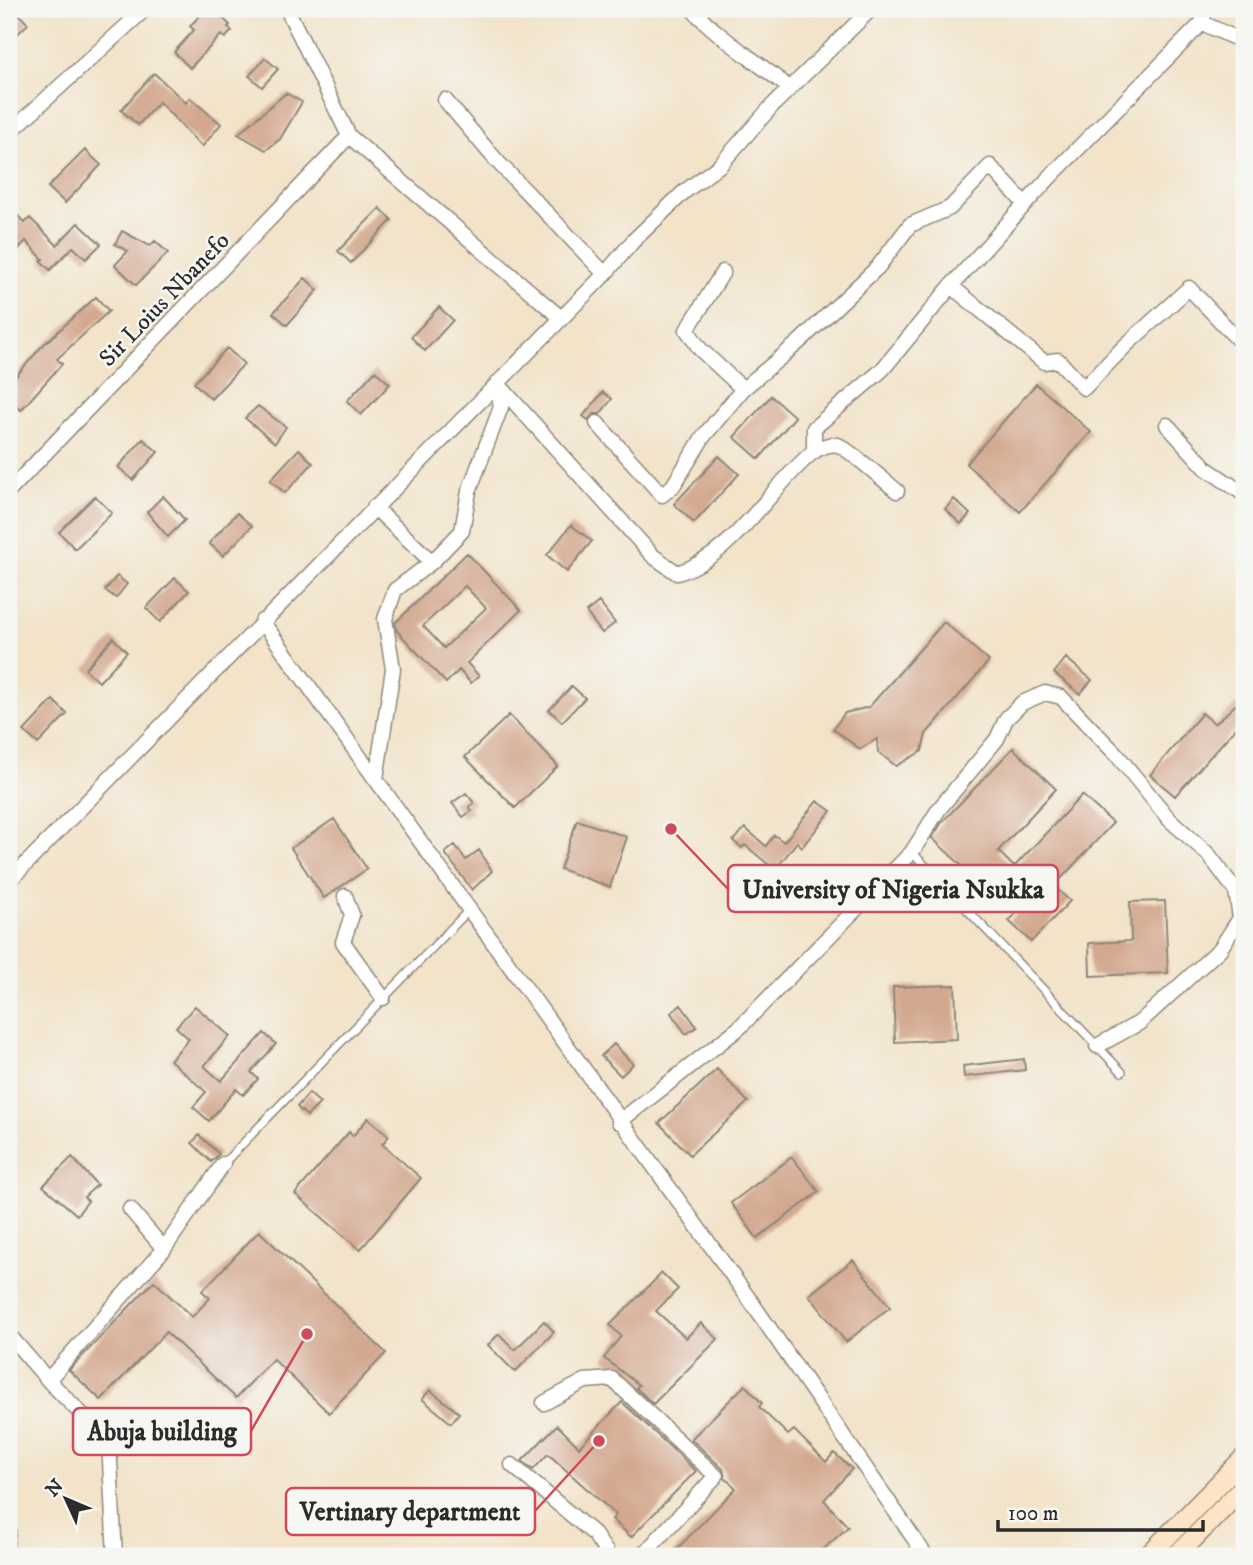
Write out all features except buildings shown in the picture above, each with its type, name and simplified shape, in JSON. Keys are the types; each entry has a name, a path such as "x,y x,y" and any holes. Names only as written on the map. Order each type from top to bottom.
{"street":[{"path":"9,133 145,9"},
{"path":"287,9 349,136 561,318"},
{"path":"692,9 715,33 755,59 789,88"},
{"path":"9,881 605,274 634,240 684,192 720,165 789,88 871,9"},
{"path":"814,452 814,428 882,370 951,286 1203,16 1244,42"},
{"path":"445,100 504,170 605,274"},
{"name":"Sir Loius Nbanefo","path":"9,491 349,136"},
{"path":"597,423 662,495 673,486 703,437 743,389 799,342 878,267 910,225 950,208 990,166 1026,204"},
{"path":"723,272 687,330 700,349 743,389"},
{"path":"951,286 1044,362 1058,360 1084,388 1189,288 1244,346"},
{"path":"497,383 661,564 677,573 694,568 747,523 814,452 828,444 842,445 897,491"},
{"path":"376,779 393,668 385,619 395,590 432,562 462,531 469,491 501,407 497,383"},
{"path":"1167,425 1207,469 1244,494"},
{"path":"374,507 432,562"},
{"path":"262,621 791,1359 926,1556"},
{"path":"620,1122 739,1028 912,852 939,809 998,739 1006,719 1023,703 1045,693 1061,697 1117,755 1162,811 1209,855 1236,891 1240,918 1220,949 1139,1023 1097,1046"},
{"path":"345,896 352,915 343,942 383,998"},
{"path":"48,1380 164,1249 223,1164"},
{"path":"130,1209 164,1249"},
{"path":"9,1335 48,1380 109,1442 115,1556"},
{"path":"544,1403 584,1381 612,1379 716,1476 642,1556"},
{"path":"1148,1556 1244,1458"},
{"path":"512,1465 594,1534 609,1556"},
{"path":"1176,1556 1244,1487"}],"lane":[{"path":"912,852 1122,1072"},
{"path":"223,1164 469,909"},
{"path":"9,1549 12,1531"}],"place":[{"name":"University of Nigeria Nsukka","path":"671,829"},
{"name":"Abuja building","path":"307,1334"},
{"name":"Vertinary department","path":"599,1441"}]}
